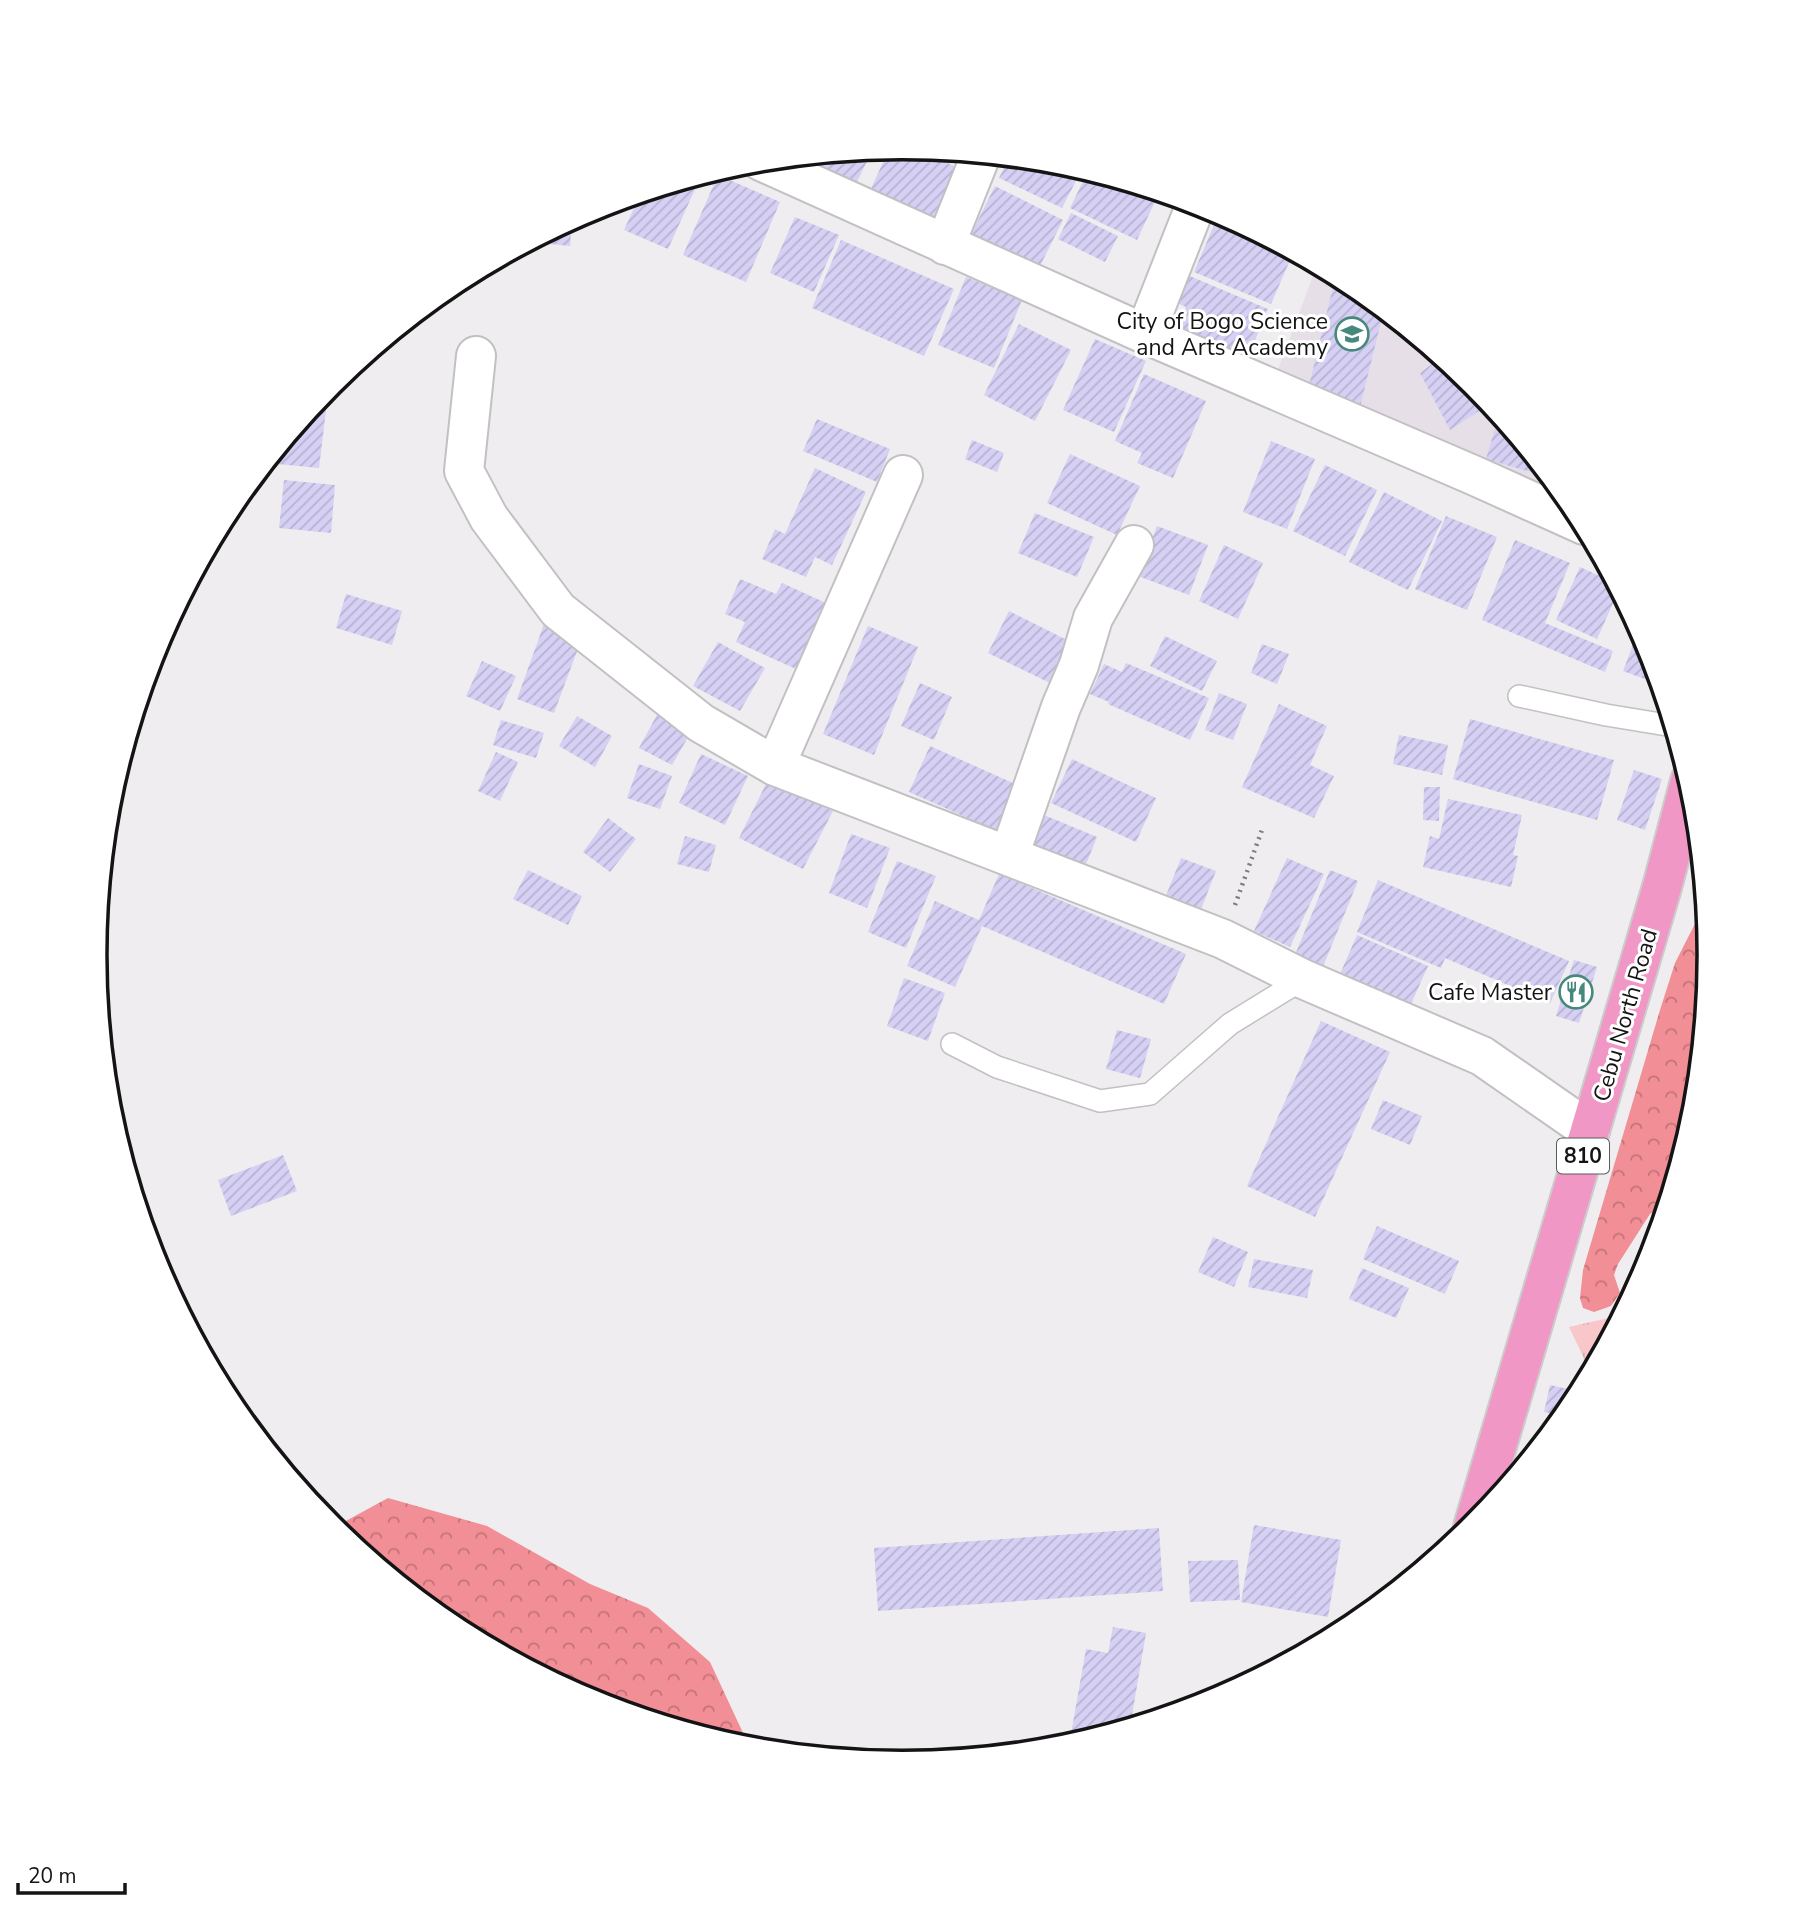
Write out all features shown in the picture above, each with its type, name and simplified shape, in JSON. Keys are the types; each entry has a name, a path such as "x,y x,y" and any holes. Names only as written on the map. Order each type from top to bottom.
{"highway":[{"name":"Cebu North Road","path":"1482,1500 1684,806"}],"street":[{"path":"945,245 978,164"},
{"path":"779,170 1145,334 1567,517"},
{"path":"1145,334 1192,214"},
{"path":"476,356 464,471 489,518 558,610 701,723 775,766 1223,939 1303,979 1482,1056 1590,1131"},
{"path":"775,766 903,475"},
{"path":"1009,856 1061,707 1079,665 1093,618 1134,545"}],"lane":[{"path":"1519,696 1663,724"},
{"path":"953,1044 997,1067 1100,1101 1150,1094 1230,1024 1303,979"}],"path":[{"path":"1223,939 1263,827"}],"shaded area":[{"name":"City of Bogo Science and Arts Academy","path":"1313,274 1387,324 1427,357 1501,431 1549,492 1273,383"}],"green space":[{"path":"1697,919 1697,1008 1683,1111 1671,1161 1656,1210 1650,1214 1618,1264 1614,1275 1620,1293 1611,1306 1594,1312 1583,1308 1580,1298 1583,1270 1675,963"},
{"path":"1610,1318 1586,1363 1569,1327"},
{"path":"388,1498 487,1526 590,1584 648,1608 710,1662 744,1735 647,1709 598,1691 505,1645 418,1587 344,1522"}],"building":[{"path":"884,160 943,161 963,170 940,221 870,191"},
{"path":"867,161 856,184 815,165"},
{"path":"1005,167 1077,179 1062,208 999,178"},
{"path":"728,179 780,202 746,282 683,255 715,183"},
{"path":"1083,181 1155,201 1137,240 1070,208"},
{"path":"995,186 1063,220 1038,270 970,236"},
{"path":"696,187 668,249 624,230 635,207"},
{"path":"1071,213 1118,236 1105,262 1058,239"},
{"path":"795,217 839,235 814,292 770,273"},
{"path":"1214,225 1290,261 1271,304 1194,272"},
{"path":"571,233 570,246 548,244"},
{"path":"841,240 954,289 924,356 812,308"},
{"path":"1185,274 1268,309 1246,362 1175,332 1186,307 1173,301"},
{"path":"966,277 1022,300 994,368 938,345"},
{"path":"1333,287 1382,320 1359,411 1306,398"},
{"path":"1019,324 1071,350 1035,421 984,395"},
{"path":"1095,339 1146,361 1114,432 1063,410"},
{"path":"1433,363 1481,410 1450,430 1420,373"},
{"path":"1144,374 1206,401 1173,478 1137,463 1142,453 1115,441"},
{"path":"326,407 319,468 277,464"},
{"path":"817,419 890,449 877,482 803,451"},
{"path":"1496,426 1536,474 1486,459"},
{"path":"972,440 1004,453 997,472 965,459"},
{"path":"1271,441 1315,459 1287,529 1243,512"},
{"path":"1070,454 1140,486 1117,535 1047,503"},
{"path":"1325,465 1377,490 1345,556 1293,531"},
{"path":"815,468 866,492 832,565 815,557 806,577 762,559 775,529 785,534"},
{"path":"284,480 335,485 331,533 279,528"},
{"path":"1384,492 1442,521 1408,590 1349,562"},
{"path":"1035,513 1094,537 1077,577 1018,553"},
{"path":"1446,516 1497,537 1467,610 1415,589"},
{"path":"1157,526 1208,545 1189,595 1138,576"},
{"path":"1515,540 1570,563 1545,623 1613,651 1605,672 1482,620"},
{"path":"1224,545 1263,563 1238,619 1199,601"},
{"path":"1580,567 1602,577 1614,601 1597,639 1556,620"},
{"path":"740,579 776,594 782,583 826,603 796,669 736,642 745,622 725,614"},
{"path":"346,594 402,611 392,645 336,628"},
{"path":"1009,611 1079,646 1058,687 988,653"},
{"path":"544,624 582,638 554,713 517,699"},
{"path":"868,626 918,647 874,755 823,734"},
{"path":"1165,636 1217,661 1202,691 1150,666"},
{"path":"718,642 765,668 740,711 693,686"},
{"path":"1634,642 1649,681 1623,671"},
{"path":"1262,644 1289,654 1277,684 1251,673"},
{"path":"482,661 516,676 500,711 466,696"},
{"path":"1126,663 1209,698 1190,740 1090,694 1104,664 1122,672"},
{"path":"920,683 952,697 934,740 901,726"},
{"path":"1219,693 1247,704 1233,740 1205,730"},
{"path":"1279,704 1327,726 1310,765 1334,776 1314,818 1242,787"},
{"path":"658,713 691,732 672,765 639,748"},
{"path":"577,716 612,736 595,767 559,746"},
{"path":"1470,719 1614,760 1597,820 1453,779"},
{"path":"501,720 544,733 536,758 493,745"},
{"path":"1399,735 1448,745 1442,775 1393,764"},
{"path":"930,746 1031,791 1011,837 909,792"},
{"path":"496,752 518,762 500,801 478,791"},
{"path":"701,754 748,776 725,825 679,803"},
{"path":"1072,759 1156,798 1136,842 1051,803"},
{"path":"639,764 672,776 660,809 627,798"},
{"path":"1634,770 1662,779 1645,830 1617,820"},
{"path":"768,780 833,811 803,869 739,838"},
{"path":"1424,787 1440,787 1439,821 1423,820"},
{"path":"1448,799 1522,815 1513,855 1518,856 1511,887 1423,867 1430,836 1439,839"},
{"path":"1044,815 1097,837 1082,874 1028,852"},
{"path":"608,818 636,839 610,872 583,852"},
{"path":"851,834 890,848 867,908 829,893"},
{"path":"685,836 716,845 709,872 677,864"},
{"path":"1181,858 1216,871 1196,922 1161,908"},
{"path":"1287,858 1324,874 1290,947 1254,931"},
{"path":"897,861 936,876 906,948 868,932"},
{"path":"528,870 582,896 568,925 513,899"},
{"path":"1330,870 1358,881 1318,979 1290,967"},
{"path":"999,874 1186,954 1164,1004 982,926 955,987 907,966 935,901 979,920"},
{"path":"1378,880 1569,961 1550,1003 1445,958 1441,968 1357,932"},
{"path":"1357,935 1428,966 1408,1011 1337,981"},
{"name":"Cafe Master","path":"1574,960 1597,967 1579,1023 1556,1016"},
{"path":"904,978 945,993 928,1041 887,1026"},
{"path":"1321,1021 1390,1052 1315,1217 1247,1186"},
{"path":"1117,1030 1151,1039 1140,1078 1106,1069"},
{"path":"1383,1100 1422,1116 1410,1145 1371,1129"},
{"path":"283,1155 297,1191 231,1216 218,1180"},
{"path":"1377,1226 1459,1261 1445,1294 1363,1259"},
{"path":"1213,1237 1248,1252 1234,1287 1198,1272"},
{"path":"1254,1259 1313,1270 1307,1298 1248,1287"},
{"path":"1362,1268 1409,1288 1396,1318 1349,1299"},
{"path":"1550,1385 1569,1389 1553,1414 1544,1412"},
{"path":"1254,1525 1341,1540 1328,1617 1241,1602"},
{"path":"1159,1528 1163,1591 878,1611 874,1548"},
{"path":"1238,1560 1240,1600 1190,1602 1188,1561"},
{"path":"1113,1627 1146,1633 1132,1717 1071,1733 1086,1649 1108,1653"}],"place":[{"name":"City of Bogo Science and Arts Academy","path":"1352,334"},
{"name":"Cafe Master","path":"1576,992"}]}
